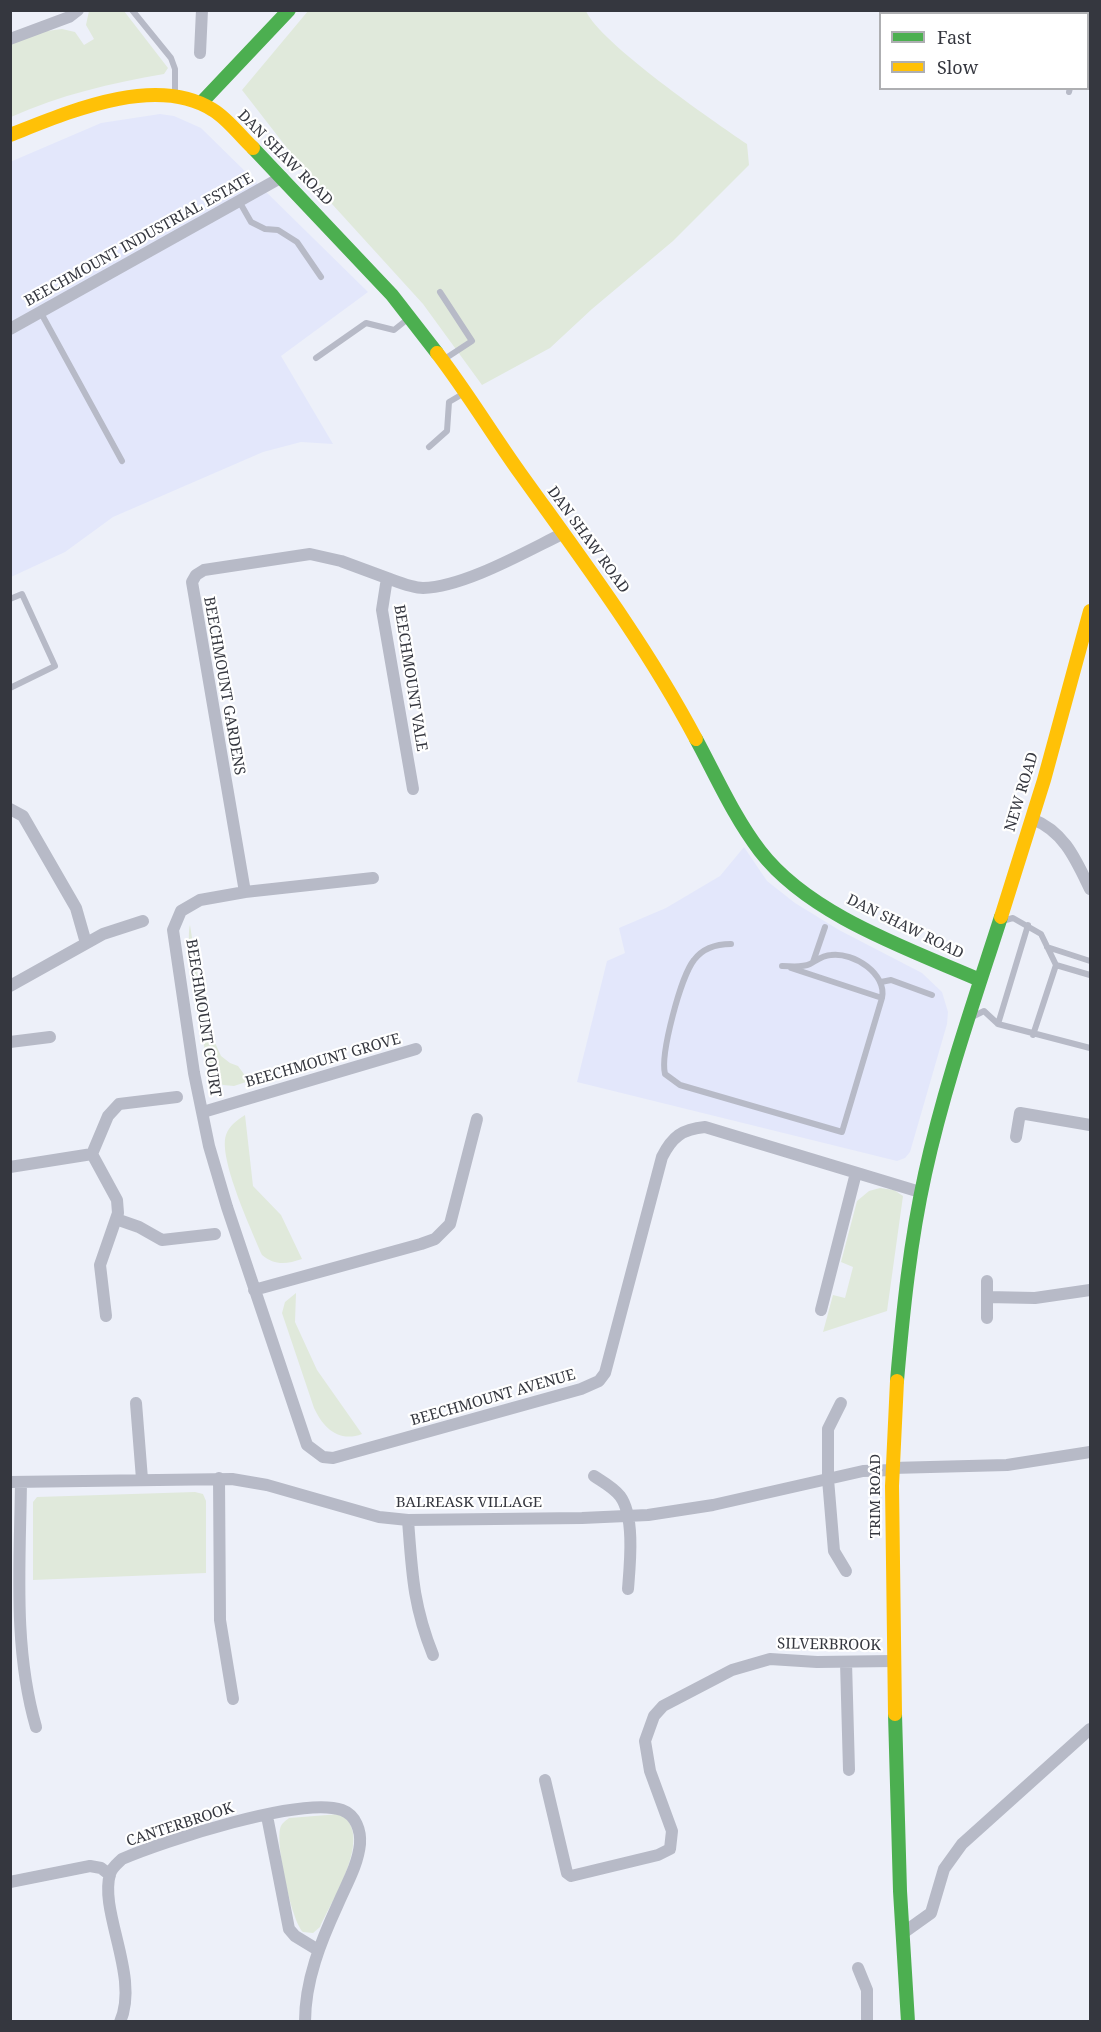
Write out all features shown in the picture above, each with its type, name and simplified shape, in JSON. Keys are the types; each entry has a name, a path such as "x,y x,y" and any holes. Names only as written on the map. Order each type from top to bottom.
{"street":[{"path":"10,39 69,17 78,10"},
{"path":"200,52 202,10"},
{"path":"202,102 289,10"},
{"name":"DAN SHAW ROAD","path":"10,135 96,105 144,96 175,95 202,102 214,110 282,177 409,317 467,392 507,456 615,605 661,674 738,817 773,865 807,894 854,923 980,980"},
{"name":"BEECHMOUNT INDUSTRIAL ESTATE","path":"10,329 282,177"},
{"name":"BEECHMOUNT VALE","path":"413,789 382,610 387,578 421,588 442,585 517,556 562,534"},
{"name":"BEECHMOUNT GARDENS","path":"245,892 192,582 196,575 204,570 309,554 341,561 387,578"},
{"name":"NEW ROAD","path":"980,980 1032,819 1090,611"},
{"path":"10,809 23,816 76,908 86,943"},
{"path":"1032,819 1045,824 1065,843 1090,889"},
{"name":"BEECHMOUNT COURT","path":"203,1112 194,1073 173,930 175,920 188,905 245,892 373,878"},
{"path":"10,986 86,943 143,921"},
{"name":"TRIM ROAD","path":"908,2022 893,1661 892,1469 905,1281 920,1192 980,980"},
{"path":"10,1042 50,1037"},
{"name":"BEECHMOUNT GROVE","path":"203,1112 416,1049"},
{"path":"92,1154 108,1116 119,1104 177,1097"},
{"name":"BEECHMOUNT AVENUE","path":"203,1112 209,1146 254,1290 307,1445 323,1457 333,1458 590,1386 599,1381 609,1361 663,1157 674,1137 683,1131 705,1127 920,1192"},
{"path":"1016,1137 1020,1113 1090,1125"},
{"path":"254,1290 422,1244 444,1232 450,1224 477,1119"},
{"path":"10,1167 92,1154"},
{"path":"92,1154 117,1200 118,1213 100,1265 106,1316"},
{"path":"821,1310 856,1173"},
{"path":"116,1219 139,1227 162,1240 215,1234"},
{"path":"987,1281 987,1318"},
{"path":"987,1297 1035,1298 1090,1290"},
{"path":"136,1403 142,1479"},
{"path":"841,1403 828,1429 828,1479 834,1551 846,1571"},
{"name":"BALREASK VILLAGE","path":"16,1482 219,1478 267,1485 379,1517 408,1520 627,1516 713,1505 862,1471 1016,1464 1090,1452"},
{"path":"594,1476 613,1488 622,1498 627,1516 630,1556 628,1589"},
{"path":"219,1478 220,1620 233,1699"},
{"path":"16,1482 20,1621 31,1710 36,1726"},
{"path":"408,1520 414,1596 419,1621 434,1655"},
{"name":"SILVERBROOK","path":"545,1780 564,1868 571,1876 658,1855 670,1848 672,1831 650,1770 645,1741 654,1716 663,1706 732,1670 770,1659 893,1661"},
{"path":"846,1662 849,1770"},
{"path":"903,1933 931,1913 944,1869 962,1844 1090,1730"},
{"name":"CANTERBROOK","path":"110,1875 122,1859 193,1833 267,1816 328,1808 348,1813 357,1825 360,1845 356,1864 318,1950 306,1997 305,2022"},
{"path":"267,1816 280,1895 289,1929 295,1936 318,1950"},
{"path":"10,1882 90,1866 101,1868 110,1875 112,1913 123,1966 125,2002 120,2022"},
{"path":"858,1968 867,1990 867,2022"}],"lane":[{"path":"132,10 171,58 175,69 175,95"},
{"path":"239,201 251,222 265,229 278,230 297,242 321,277"},
{"path":"440,292 471,341 443,360"},
{"path":"41,313 122,461"},
{"path":"316,358 366,323 394,330 409,317"},
{"path":"429,447 447,431 449,402 467,392"},
{"path":"10,599 22,594 56,666 10,688"},
{"path":"999,922 1013,918 1028,924 1041,934 1056,965 1033,1035"},
{"path":"998,1024 1028,924"},
{"path":"813,962 825,927"},
{"path":"730,944 710,947 693,961 687,972 668,1033 663,1068 669,1079 680,1085 842,1132 882,998 881,982 870,969 838,955 830,955 801,966 782,966 882,998"},
{"path":"1047,947 1090,961"},
{"path":"1056,965 1090,975"},
{"path":"881,982 891,980 932,995"},
{"path":"968,1019 984,1011 998,1024 1033,1035 1090,1048"}],"shaded area":[{"path":"89,11 124,11 168,68 164,74 86,91 48,102 11,117 10,43 47,31 62,29 75,32 84,45 94,39 86,25"},
{"path":"308,11 586,11 612,42 634,61 747,144 749,165 673,241 592,309 550,348 482,385 423,304 322,193 242,90"},
{"path":"160,114 174,116 201,128 368,292 281,356 333,444 301,442 263,452 113,517 65,552 11,577 10,162 101,123"},
{"path":"744,847 767,881 795,903 839,930 922,973 942,992 948,1012 947,1024 910,1152 905,1158 897,1161 577,1082 607,961 625,953 619,928 666,908 720,876"},
{"path":"190,925 205,1021 221,1056 238,1066 249,1081 234,1086 223,1085 216,1080 204,1047 192,976"},
{"path":"245,1115 253,1186 281,1215 302,1259 281,1263 267,1259 262,1255 244,1213 231,1177 225,1146 229,1129"},
{"path":"880,1188 894,1190 903,1196 887,1311 823,1332 833,1295 845,1298 853,1267 841,1262 857,1201 869,1191"},
{"path":"296,1293 295,1322 317,1370 362,1434 346,1436 332,1432 314,1408 282,1313 285,1302"},
{"path":"195,1492 203,1494 206,1501 206,1573 33,1580 33,1502 37,1497"},
{"path":"340,1814 350,1823 353,1836 348,1868 320,1927 313,1933 303,1932 298,1925 286,1882 280,1850 281,1827 289,1818"}],"traffic: fast":[{"path":"202,102 289,10"},
{"path":"253,148 392,295 437,353"},
{"path":"696,739 742,824 760,851 781,874 805,894 862,928 980,980"},
{"path":"897,1381 915,1225 925,1174 950,1077 1001,917"},
{"path":"895,1714 900,1891 908,2022"}],"traffic: slow":[{"path":"10,135 111,100 165,95 190,100 213,110 253,148"},
{"path":"437,353 635,636 696,739"},
{"path":"1001,917 1044,780 1090,611"},
{"path":"895,1714 892,1486 897,1381"}]}
